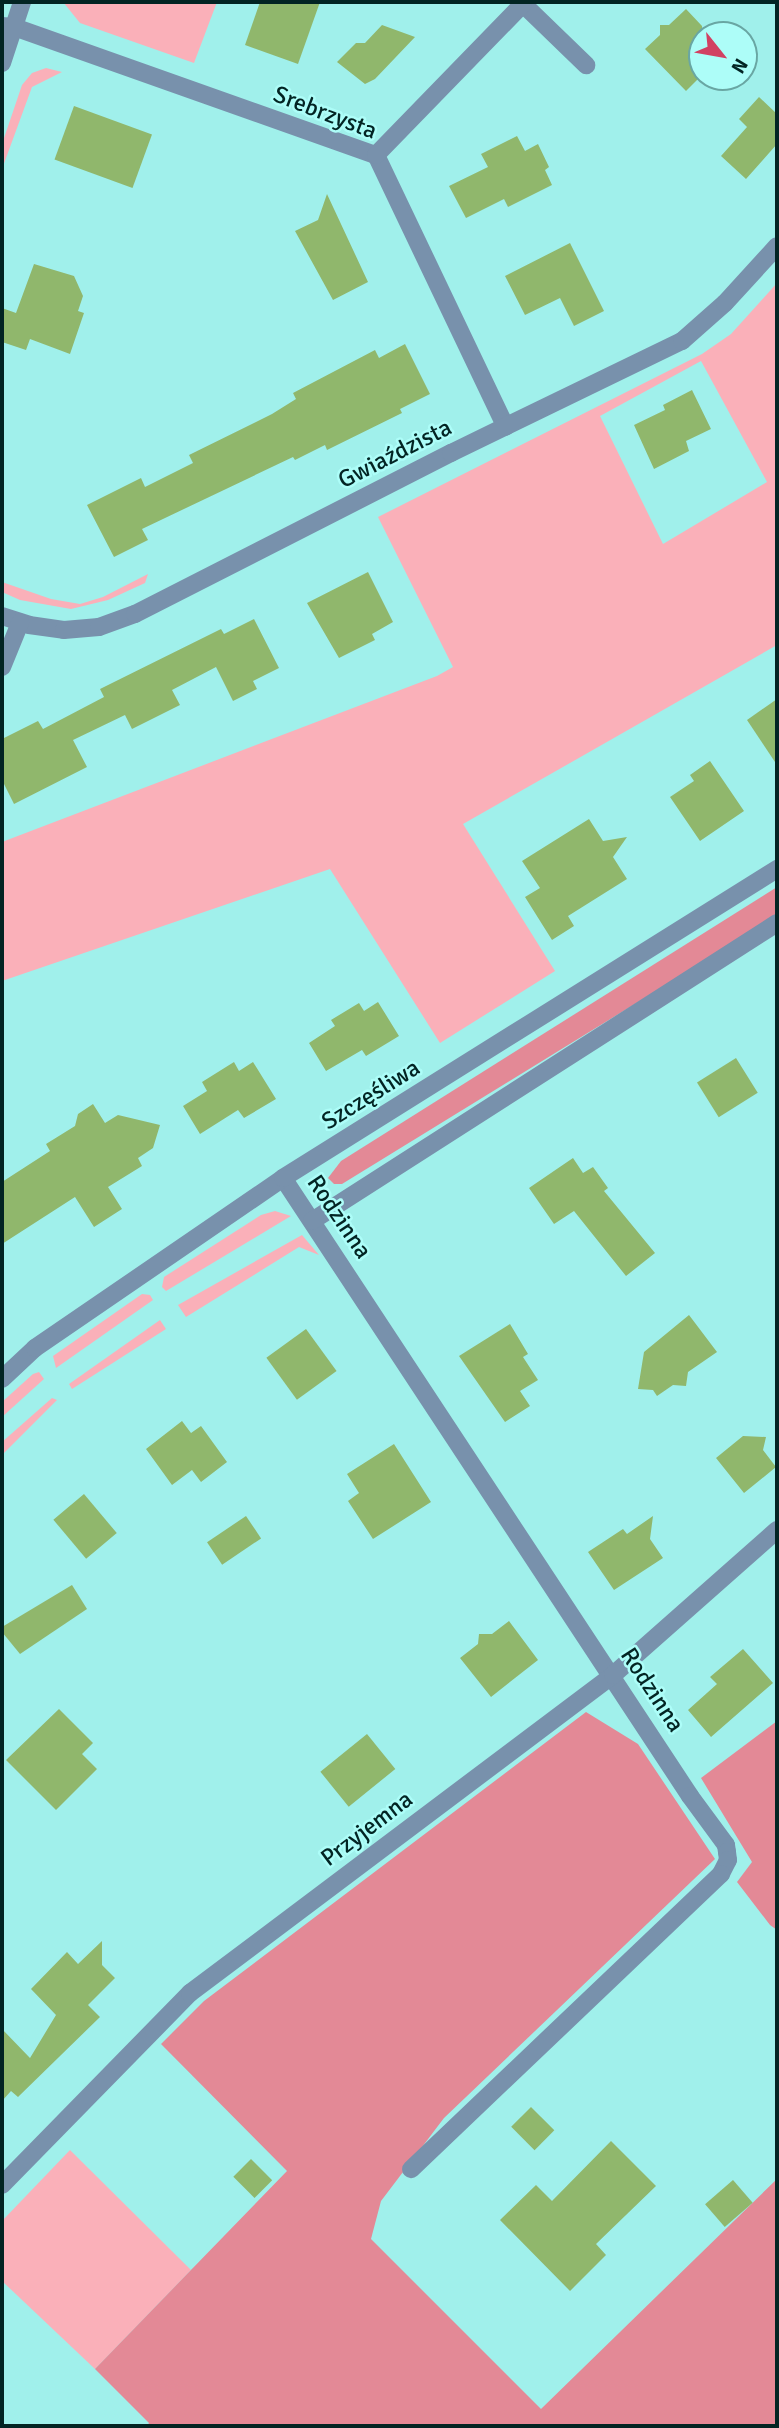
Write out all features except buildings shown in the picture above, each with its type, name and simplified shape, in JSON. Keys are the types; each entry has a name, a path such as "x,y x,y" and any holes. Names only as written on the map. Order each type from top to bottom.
{"street":[{"path":"2,63 8,26 22,2"},
{"path":"376,155 522,3 586,65"},
{"name":"Srebrzysta","path":"8,26 376,155 506,427"},
{"name":"Gwiaździsta","path":"2,616 20,623 76,630 123,619 682,341 725,303 777,246"},
{"path":"2,667 20,623"},
{"name":"Szczęśliwa","path":"2,1379 35,1348 283,1178 777,870"},
{"path":"312,1221 777,923"},
{"name":"Rodzinna","path":"283,1178 613,1675 690,1796 726,1845 725,1867 411,2169"},
{"name":"Przyjemna","path":"2,2185 190,1993 613,1675 777,1530"}],"shaded area":[{"path":"63,2 217,2 194,63 80,23"},
{"path":"46,68 62,72 32,87 2,169 2,144 22,85 32,73"},
{"path":"777,283 777,645 463,824 555,971 440,1043 330,869 2,981 2,842 437,676 453,667 378,517 702,354 731,334","holes":["701,361 767,482 663,544 600,416"]},
{"path":"148,574 145,583 108,600 71,609 20,600 2,592 2,582 51,599 80,604 103,597"},
{"path":"777,887 777,914 342,1184 334,1184 328,1178 341,1161"},
{"path":"275,1211 291,1216 166,1291 162,1287 164,1277 261,1215"},
{"path":"302,1235 319,1255 299,1247 186,1317 178,1305"},
{"path":"142,1294 150,1295 153,1300 56,1368 53,1356"},
{"path":"160,1320 166,1329 72,1389 69,1384"},
{"path":"39,1372 44,1379 2,1417 2,1402 33,1374"},
{"path":"52,1398 57,1400 2,1455 2,1442"},
{"path":"586,1712 638,1744 715,1859 444,2118 381,2201 371,2239 541,2409 777,2179 777,2426 147,2426 149,2423 95,2369 287,2171 161,2044 204,2001"},
{"path":"777,1721 777,1930 770,1925 737,1882 752,1862 701,1778"},
{"path":"70,2150 191,2270 95,2369 2,2281 2,2221"}]}
